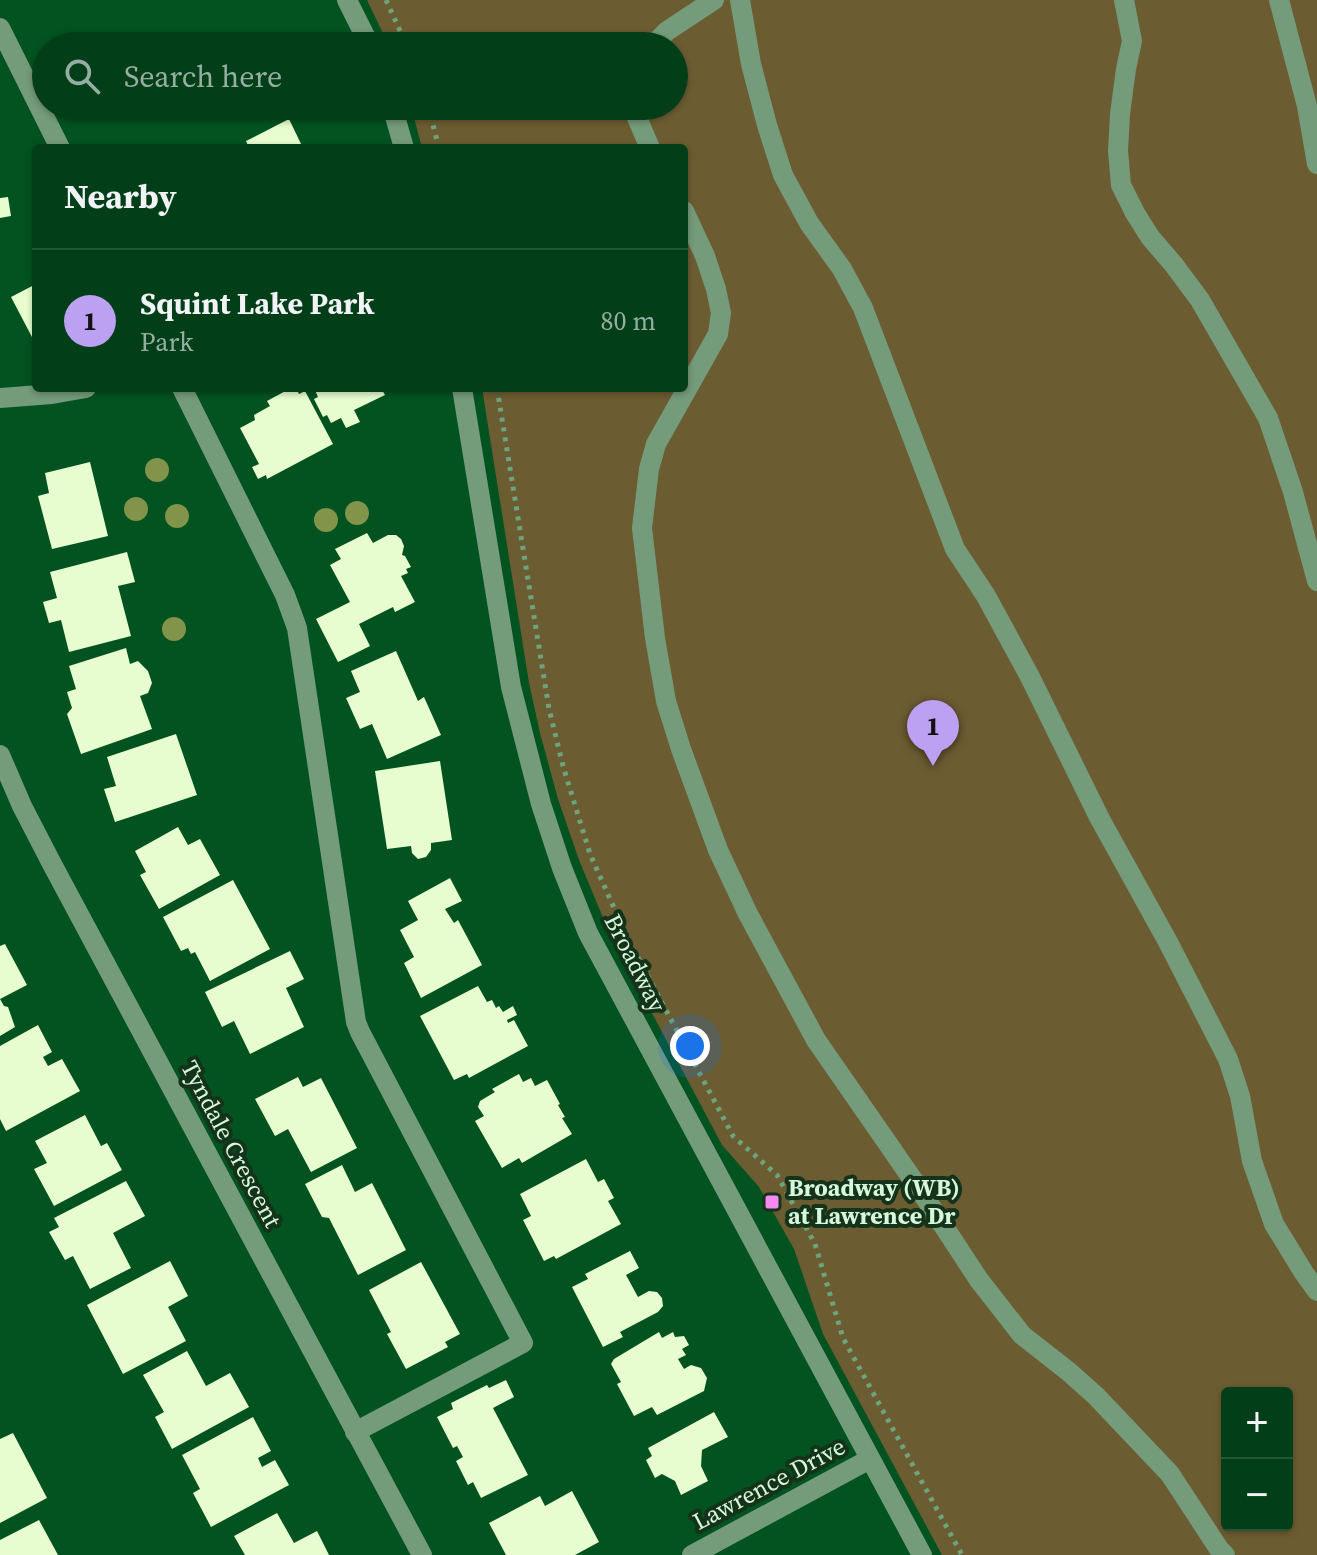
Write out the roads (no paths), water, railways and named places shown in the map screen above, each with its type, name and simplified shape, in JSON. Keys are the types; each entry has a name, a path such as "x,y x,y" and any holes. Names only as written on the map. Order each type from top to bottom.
{"street":[{"path":"347,0 363,32"},
{"path":"666,32 714,0"},
{"path":"740,0 755,79 783,175 809,223 842,269 863,308 955,549 986,596 1029,675 1100,819 1228,1059 1240,1096 1252,1161 1274,1224 1317,1291"},
{"path":"1124,0 1132,41 1120,114 1118,151 1121,185 1150,237 1200,300 1268,418 1293,492 1317,581"},
{"path":"1279,0 1307,106 1317,164"},
{"path":"0,28 32,92"},
{"path":"46,120 58,144"},
{"path":"396,120 403,144"},
{"path":"638,120 648,144"},
{"path":"688,220 705,256 721,313 718,334 688,387"},
{"path":"0,398 63,392"},
{"path":"184,392 295,620 356,1022 523,1343 355,1432"},
{"name":"Broadway","path":"463,392 511,687 541,804 562,868 588,933 922,1555"},
{"path":"685,392 656,444 649,469 642,528 666,701 718,850 748,914 816,1040 979,1280 1022,1335 1096,1396 1170,1474 1225,1555"},
{"name":"Tyndale Crescent","path":"0,755 46,852 422,1555"},
{"name":"Lawrence Drive","path":"692,1555 870,1459"}],"place":[{"name":"Squint Lake Park","path":"933,766"},
{"name":"Broadway (WB) at Lawrence Dr","path":"772,1202"}]}
